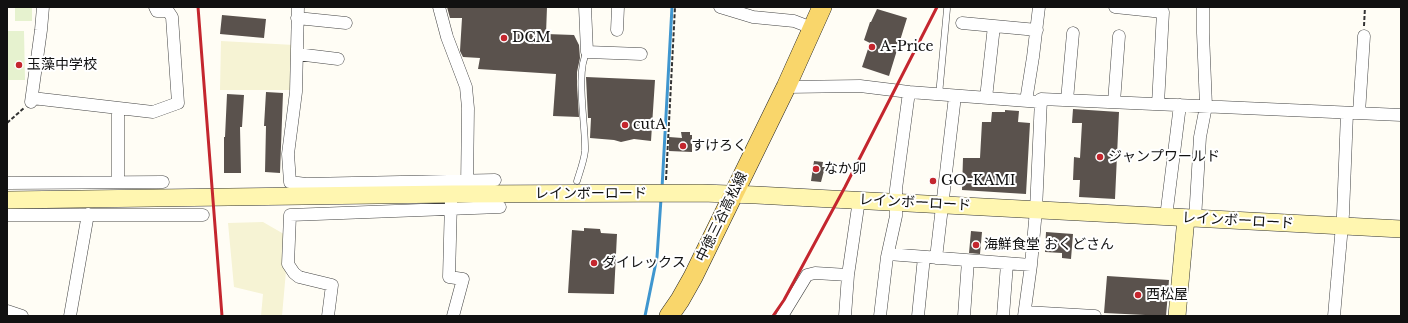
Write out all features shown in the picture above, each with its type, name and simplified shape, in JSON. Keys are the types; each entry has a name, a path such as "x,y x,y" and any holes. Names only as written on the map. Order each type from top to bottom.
{"main road":[{"name":"中徳三谷高松線","path":"669,316 693,277 786,86 822,7"}],"street":[{"path":"43,7 32,100 153,112 178,103 172,17 168,11 157,11 155,7"},
{"path":"439,7 447,37 466,87 468,108 448,277 464,279 453,316"},
{"path":"585,7 587,52 641,54"},
{"path":"617,30 618,7"},
{"path":"720,7 753,17 794,21 812,28"},
{"path":"1026,101 1039,7"},
{"path":"1115,7 1163,12 1158,104"},
{"path":"1177,316 1200,137 1206,106 1202,34 1203,7"},
{"path":"346,23 298,12 295,106 288,154 290,182 459,194 500,207"},
{"path":"962,23 1037,30"},
{"path":"986,98 994,26"},
{"path":"1067,100 1073,33"},
{"path":"1114,102 1119,36"},
{"path":"1334,316 1341,226 1353,113 1364,36"},
{"path":"297,54 338,59"},
{"path":"786,86 860,86 909,92 1041,102"},
{"path":"880,316 888,254 896,216 900,162 909,92"},
{"path":"936,258 955,96"},
{"path":"1095,316 1024,314 1031,265 1036,210 1041,99 1401,115"},
{"path":"1166,217 1180,105"},
{"path":"118,108 118,182"},
{"path":"328,316 332,285 299,277 294,273 288,264 290,215 459,194 495,180"},
{"path":"7,183 163,182"},
{"name":"レインボーロード","path":"7,200 428,194 733,194 1401,229"},
{"path":"845,316 848,275 859,200"},
{"path":"70,316 88,214"},
{"path":"7,215 203,215"},
{"path":"888,254 1031,265"},
{"path":"918,316 924,257"},
{"path":"964,316 968,261"},
{"path":"1003,316 1007,264"},
{"path":"782,316 807,276 815,273 848,275"},
{"path":"7,311 22,316"}],"lane":[{"path":"939,94 947,9"},
{"path":"576,181 584,158 585,149 582,70 583,58 587,52"}],"path":[{"path":"666,180 675,7"},
{"path":"1364,36 1365,7"},
{"path":"7,123 32,100"}],"shaded area":[{"path":"221,41 294,45 293,90 220,90"},
{"path":"263,222 289,237 282,316 261,316 263,294 234,287 228,223"}],"green space":[{"path":"15,7 32,7 32,21 15,21"},
{"path":"7,31 24,31 25,80 7,80"}],"building":[{"path":"447,7 547,7 546,34 574,35 579,45 580,58 577,72 577,85 579,117 553,116 556,74 478,69 480,58 463,57 460,51 462,18 450,18"},
{"path":"877,9 907,18 889,76 862,67 870,43 864,40 870,22"},
{"path":"222,15 266,19 264,38 220,34"},
{"path":"586,77 655,80 651,141 634,139 621,142 590,138 591,118 588,118"},
{"path":"266,92 283,93 280,173 265,172 266,126 264,126"},
{"path":"227,94 244,95 242,127 240,127 241,173 224,173 224,137"},
{"path":"1073,109 1119,112 1115,199 1079,197 1080,180 1073,180 1074,157 1080,158 1082,123 1072,123"},
{"path":"1005,110 1019,111 1018,122 1030,123 1026,194 962,190 963,158 980,158 982,122 991,122 992,112 1005,112"},
{"path":"681,132 690,132 690,135 692,135 692,152 669,151 669,137 682,138"},
{"path":"814,161 823,162 822,167 825,167 821,182 811,181"},
{"path":"584,228 600,229 601,233 617,234 614,294 568,293 572,230 584,231"},
{"name":"海鮮食堂 おくどさん","path":"971,231 982,232 980,254 969,253"},
{"path":"1046,232 1073,234 1071,259 1062,258 1062,253 1045,252"},
{"path":"1107,276 1169,280 1166,316 1104,313"}],"waterway":[{"path":"662,188 672,7"},
{"path":"645,316 657,257 661,199"}],"railway":[{"path":"198,7 222,316"},
{"path":"773,316 784,300 845,187 937,7"}],"place":[{"name":"DCM","path":"504,38"},
{"name":"A-Price","path":"872,47"},
{"name":"玉藻中学校","path":"19,65"},
{"name":"cutA","path":"625,125"},
{"name":"すけろく","path":"683,146"},
{"name":"ジャンプワールド","path":"1100,157"},
{"name":"なか卯","path":"816,169"},
{"name":"GO-KAMI","path":"933,181"},
{"name":"海鮮食堂 おくどさん","path":"976,245"},
{"name":"ダイレックス","path":"594,263"},
{"name":"西松屋","path":"1138,295"}]}
